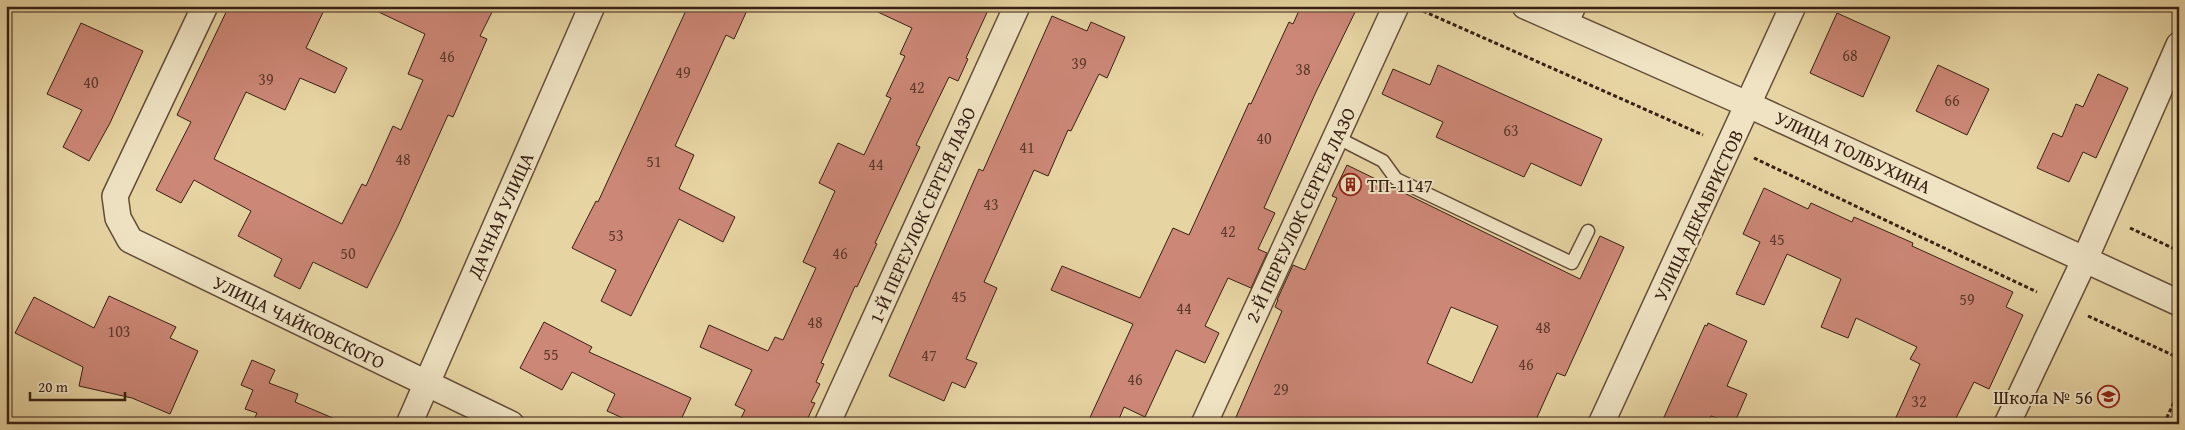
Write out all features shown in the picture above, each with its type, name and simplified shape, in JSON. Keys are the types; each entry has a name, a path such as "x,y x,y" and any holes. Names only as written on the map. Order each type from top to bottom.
{"street":[{"name":"УЛИЦА ЧАЙКОВСКОГО","path":"206,6 115,196 118,218 130,240 511,424"},
{"name":"ДАЧНАЯ УЛИЦА","path":"409,424 592,6"},
{"name":"1-Й ПЕРЕУЛОК СЕРГЕЯ ЛАЗО","path":"828,424 1017,6"},
{"name":"2-Й ПЕРЕУЛОК СЕРГЕЯ ЛАЗО","path":"1204,424 1396,6"},
{"name":"УЛИЦА ТОЛБУХИНА","path":"1526,6 1576,16 1749,104 2179,303"},
{"name":"УЛИЦА ДЕКАБРИСТОВ","path":"1601,424 1730,147 1793,6"},
{"path":"2008,424 2105,216 2178,50"}],"lane":[{"path":"1336,137 1383,161 1396,179 1572,263 1588,231"}],"path":[{"path":"1422,10 1730,147 2179,358"},
{"path":"2105,216 2179,251"},
{"path":"2164,424 2179,392"}],"building":[{"path":"229,6 326,6 306,48 347,68 335,93 300,78 285,110 246,92 214,159 342,224 362,184 366,186 393,126 401,130 423,80 408,74 425,34 366,6 495,6 480,36 487,39 453,117 448,115 398,226 367,288 313,262 300,289 274,276 282,259 238,236 251,211 194,180 181,203 156,190 191,122 177,115"},
{"path":"688,6 749,6 734,39 726,35 675,146 694,155 679,189 735,217 723,242 679,219 631,316 601,301 616,270 572,248 596,201 598,202"},
{"path":"865,6 990,6 966,58 968,59 958,81 949,77 916,145 920,147 821,363 824,364 816,382 820,384 811,402 815,403 805,424 738,424 745,410 735,405 752,370 700,347 709,325 768,351 775,337 783,340 816,268 803,262 835,191 819,183 838,143 864,155 891,98 886,96 905,56 900,54 912,28"},
{"path":"1301,6 1358,6 1315,94 1264,208 1275,213 1258,249 1267,253 1251,288 1228,278 1205,326 1219,333 1205,363 1176,350 1145,417 1124,407 1117,424 1087,424 1133,324 1051,290 1062,266 1140,298 1173,228 1189,235 1249,103 1251,104 1289,22 1293,24"},
{"path":"1837,13 1890,37 1863,97 1810,73"},
{"path":"1052,16 1087,31 1091,22 1125,37 1107,78 1099,74 1071,131 1068,130 1048,176 1034,170 984,282 997,288 966,359 977,363 965,388 952,382 944,401 889,376 979,169 983,171"},
{"path":"81,23 143,51 110,123 89,161 63,147 82,110 47,94"},
{"path":"1438,65 1602,139 1581,186 1531,163 1524,177 1436,137 1443,122 1382,94 1393,69 1430,85"},
{"path":"1938,65 1989,89 1967,135 1916,111"},
{"path":"2098,74 2128,88 2096,158 2083,152 2069,182 2037,168 2053,133 2062,137 2076,104 2083,107"},
{"path":"1347,165 1580,279 1600,236 1624,247 1565,376 1557,373 1534,424 1233,424 1282,311 1275,307 1277,300 1293,265 1305,270 1337,198 1332,196","holes":["1451,307 1498,326 1472,383 1427,363"]},
{"path":"1764,188 1808,209 1811,203 1852,222 1854,217 1913,243 1912,246 2013,292 2006,307 2023,315 1989,389 1974,382 1953,424 1893,424 1920,364 1910,359 1917,347 1856,318 1848,338 1821,327 1841,279 1787,254 1764,305 1736,294 1760,242 1743,234"},
{"path":"109,296 176,327 170,338 198,351 170,414 132,398 79,386 83,367 15,333 34,297 94,328"},
{"path":"544,322 592,347 589,352 691,398 679,424 636,424 607,411 615,394 572,372 562,390 520,368"},
{"path":"1708,323 1747,341 1727,386 1747,394 1734,424 1711,416 1707,424 1661,424 1705,325 1707,326"},
{"path":"252,360 275,370 269,383 298,394 295,402 347,424 252,424 257,413 245,409 253,390 241,385"}],"place":[{"name":"ТП-1147","path":"1351,185"},
{"name":"Школа № 56","path":"2109,397"}]}
